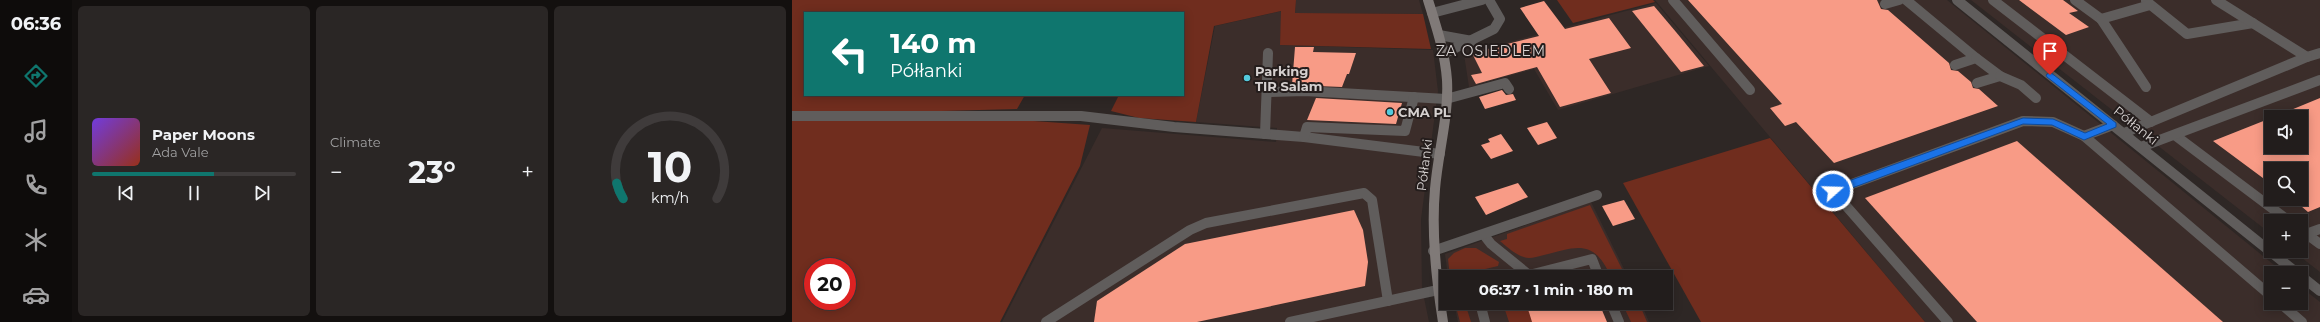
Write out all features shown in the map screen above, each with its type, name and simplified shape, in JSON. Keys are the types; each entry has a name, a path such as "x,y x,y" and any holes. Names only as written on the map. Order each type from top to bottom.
{"street":[{"name":"Półłanki","path":"1428,0 1439,35 1447,79 1434,208 1433,251 1444,322"},
{"path":"1432,13 1482,0"},
{"path":"1443,54 1494,29 1500,20 1489,0"},
{"path":"1673,0 1750,90"},
{"path":"1885,4 1899,0"},
{"path":"1906,0 1976,58 2000,76 2021,85 2036,98"},
{"name":"Półłanki","path":"1956,0 2288,266"},
{"path":"1993,0 2151,122"},
{"path":"2075,0 2101,19 2146,87"},
{"path":"2216,0 2307,57"},
{"path":"2101,19 2147,2 2187,34 2253,24"},
{"path":"1439,35 1472,41"},
{"path":"1265,134 1268,53"},
{"path":"2124,133 2307,57 2320,53"},
{"path":"1954,65 1976,58"},
{"path":"1977,83 2000,76"},
{"path":"2141,147 2176,136 2320,80"},
{"path":"1267,92 1305,91 1446,99 1505,83 1509,89"},
{"path":"1304,137 1307,127 1404,131 1414,97"},
{"path":"792,116 1081,116 1174,127 1304,137 1440,154"},
{"path":"1948,322 1833,191 2023,121 2053,122 2084,136 2264,290"},
{"path":"2084,136 2113,125"},
{"path":"2176,136 2280,214"},
{"path":"1046,322 1190,230 1206,223 1346,195 1364,193 1372,200 1388,301"},
{"path":"1433,251 1484,235 1597,194"},
{"path":"2308,231 2320,229"},
{"path":"1484,235 1490,244 1518,270"},
{"path":"2308,235 2320,244"},
{"path":"1549,270 1592,259 1597,270"},
{"path":"2308,282 2320,291"},
{"path":"1290,322 1438,290"},
{"path":"1482,310 1486,322"},
{"path":"1614,310 1619,322"},
{"path":"2288,310 2302,322"}],"shaded area":[{"path":"792,0 1296,0 1295,13 1423,14 1431,49 1280,45 1281,11 1214,26 1196,122 1139,118 1111,111 1118,96 1184,96 1184,12 804,12 804,96 1024,96 1017,109 905,112 1090,125 1080,166 1000,322 792,322"},
{"path":"1296,0 1419,0 1423,14 1295,13"},
{"path":"1557,0 1653,0 1655,2 1573,23"},
{"path":"1655,0 1947,0 2275,266 2264,266 2264,310 2308,310 2308,293 2320,302 2320,322 1925,322"},
{"path":"1971,0 2320,0 2320,272 2302,258 2308,258 2308,214 2264,214 2264,229"},
{"path":"1656,3 1709,66 1558,110 1534,69 1469,87 1464,54"},
{"path":"1282,11 1280,45 1433,50 1438,91 1421,219 1422,288 1429,322 1002,322 1102,128 1276,142 1277,128 1196,122 1215,26"},
{"path":"1770,138 1925,322 1701,322 1623,183"},
{"path":"1591,202 1625,270 1447,270 1445,254"},
{"path":"1590,205 1622,270 1608,270 1598,256 1584,248 1566,249 1536,257 1525,258 1500,241 1507,239 1507,234"},
{"path":"1465,248 1476,248 1499,262 1498,266 1481,270 1449,270 1448,259 1454,253"},
{"path":"1455,310 1644,310 1649,322 1458,322"},
{"path":"1457,310 1467,310 1471,322 1460,322"},
{"path":"1505,310 1528,310 1532,322 1509,322"},
{"path":"1625,310 1642,310 1647,322 1631,322"}],"building":[{"path":"1688,0 1877,0 1881,9 1888,10 1949,63 1951,70 1958,71 1971,82 1973,88 1979,89 1998,106 1834,163 1796,122 1785,126 1770,108 1782,104"},
{"path":"2019,0 2063,0 2078,11 2069,13 2089,27 2066,35"},
{"path":"1544,1 1565,29 1609,18 1631,48 1589,59 1611,93 1560,107 1537,67 1476,84 1471,75 1482,73 1472,53 1539,36 1520,8"},
{"path":"1654,6 1704,66 1681,72 1632,11"},
{"path":"1295,47 1314,47 1313,52 1356,53 1349,74 1347,74 1342,87 1292,85"},
{"path":"1502,90 1506,95 1513,94 1516,100 1485,109 1479,97"},
{"path":"1316,98 1402,103 1396,124 1307,120"},
{"path":"2320,98 2320,207 2308,212 2301,206 2308,206 2308,162 2264,162 2264,179 2213,141 2264,121 2264,154 2308,154 2308,110 2291,110"},
{"path":"1547,122 1557,138 1538,145 1527,128"},
{"path":"1501,134 1513,151 1491,159 1481,145 1490,142 1488,139"},
{"path":"2017,141 2223,322 1977,322 1865,198"},
{"path":"1518,183 1528,197 1486,215 1475,197"},
{"path":"1624,200 1635,219 1613,226 1602,206"},
{"path":"1354,210 1363,230 1368,262 1365,286 1197,322 1094,322 1097,301 1185,244"},
{"path":"1528,310 1602,310 1607,322 1532,322"}],"place":[{"name":"Parking TIR Salam","path":"1247,78"},
{"name":"CMA PL","path":"1390,112"}],"district":[{"name":"ZA OSIEDLEM","path":"1491,51"}],"route":[{"path":"1833,191 2023,121 2053,122 2084,136 2113,125 2050,75"}]}
